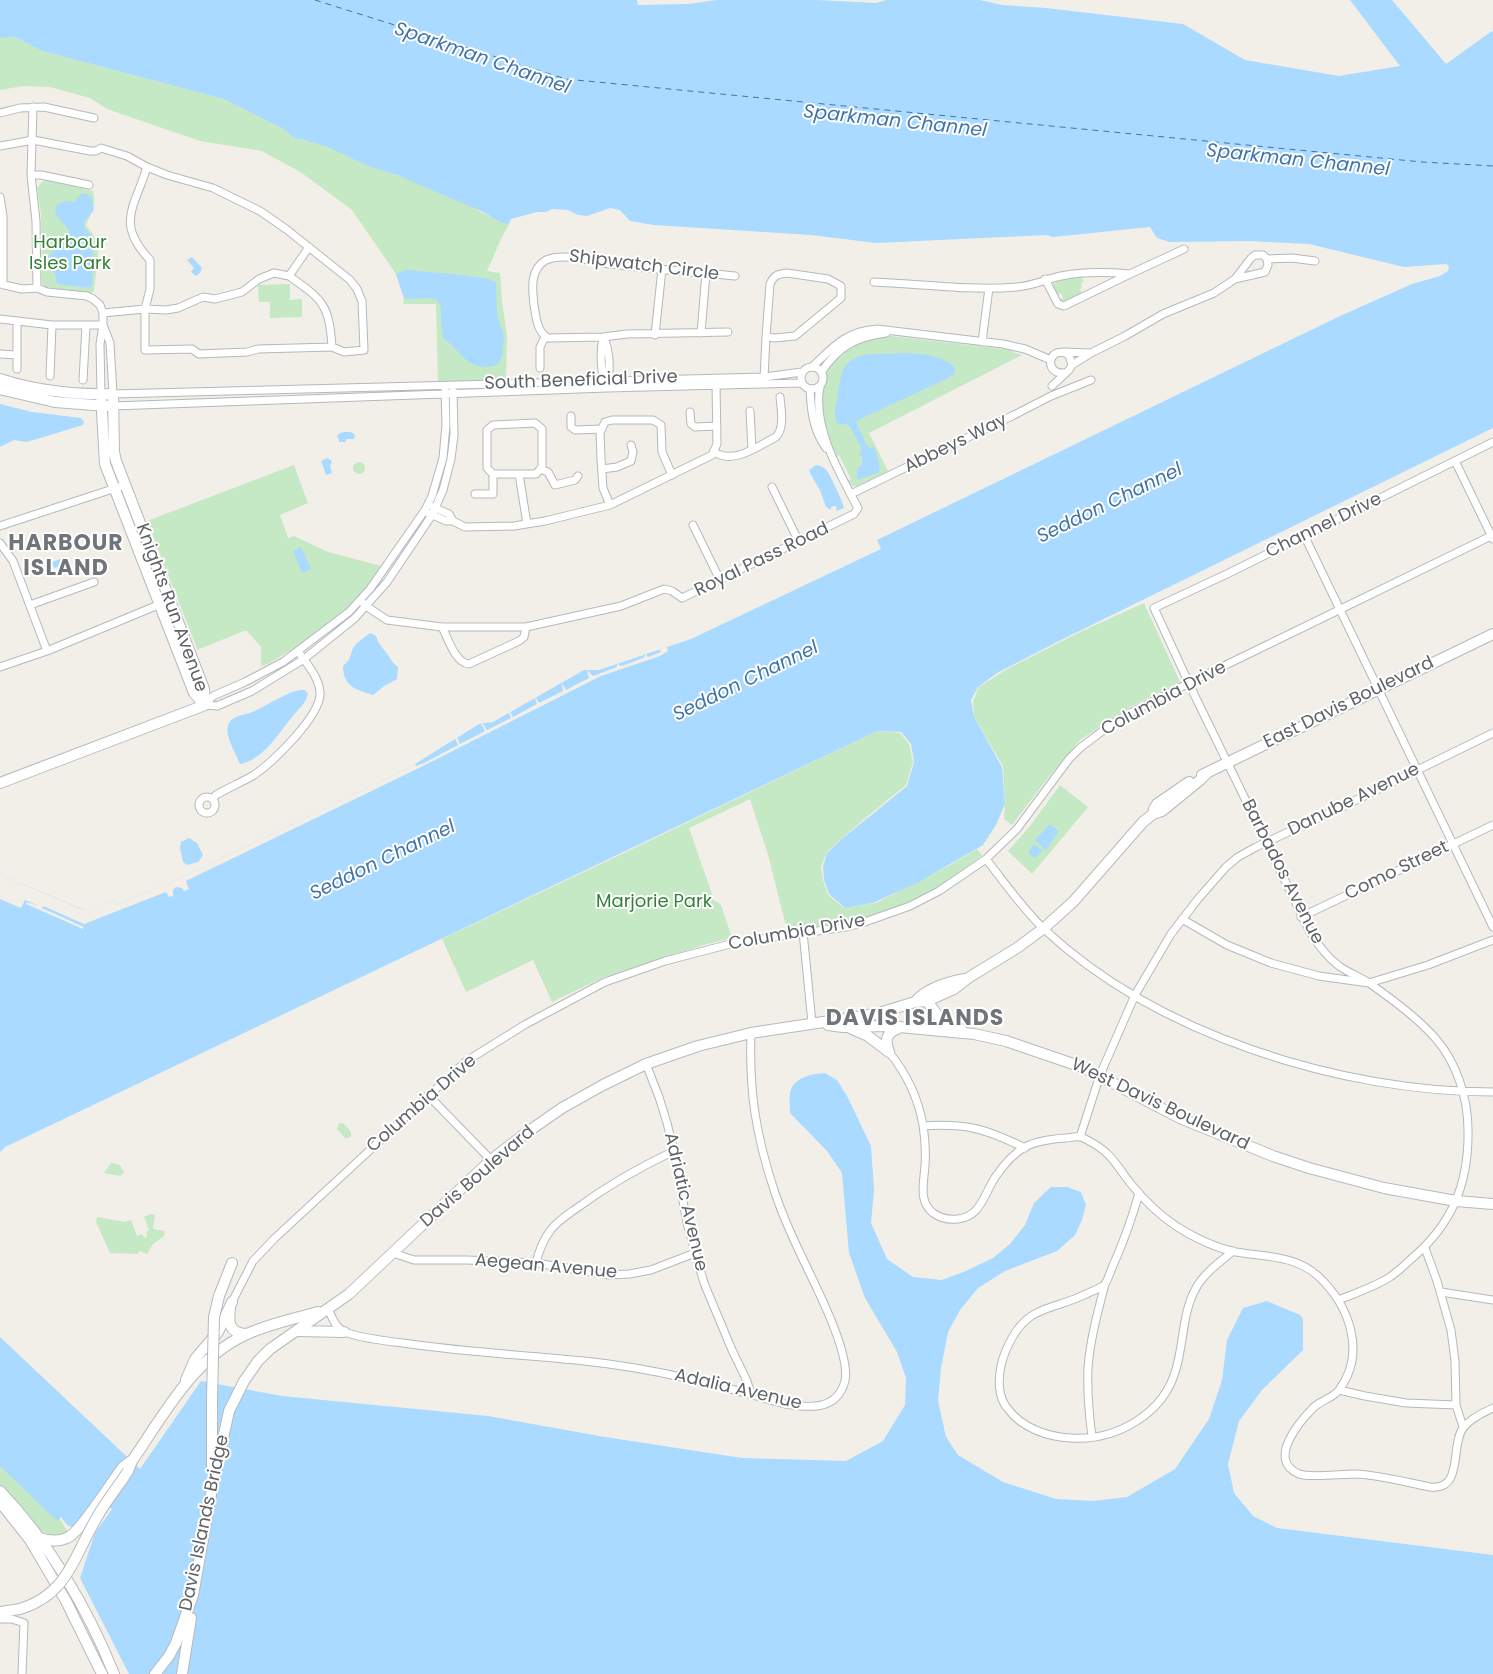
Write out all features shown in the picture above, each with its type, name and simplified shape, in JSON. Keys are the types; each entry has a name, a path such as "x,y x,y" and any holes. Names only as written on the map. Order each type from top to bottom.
{"street":[{"path":"33,107 31,175 36,222 37,288"},
{"path":"0,113 20,108 44,107 94,118"},
{"path":"0,146 33,140 90,151 96,151 101,148 128,156 147,167 167,175 213,188 260,211 350,280 362,301 364,350 344,352 332,347 258,349 247,352 199,354 192,349 145,350 145,309 150,289 150,260 141,250 132,234 130,229 130,213 147,167"},
{"path":"31,175 41,175 89,186"},
{"path":"0,197 3,216 2,285 22,289 37,288 48,292 87,296 100,305 103,313 178,308 203,297 225,297 242,292 260,279 274,273 289,276 310,291 323,304 330,320 332,347"},
{"path":"289,276 309,247"},
{"path":"1045,280 1058,304 1064,306 1184,249"},
{"path":"1052,386 1069,370 1072,364 1091,353 1126,336 1163,314 1214,293 1235,279 1255,255 1263,255 1267,259 1268,265 1265,272 1235,279"},
{"name":"Shipwatch Circle","path":"546,337 538,327 534,306 533,284 538,268 547,260 562,256 600,263 734,276"},
{"path":"1267,259 1292,258 1315,261"},
{"path":"655,334 662,269"},
{"path":"874,282 988,288 1034,285 1045,280 1081,273 1106,272 1130,274"},
{"path":"701,333 706,274"},
{"path":"764,381 766,337 770,284 773,278 778,274 787,274 828,278 841,286 841,298 801,332 795,336 766,337"},
{"path":"982,342 988,288"},
{"name":"Knights Run Avenue","path":"103,313 100,344 103,454 114,489 194,693 205,705"},
{"path":"0,319 52,325 103,326"},
{"path":"17,322 17,369"},
{"path":"50,376 52,325"},
{"path":"83,380 86,326"},
{"name":"Knights Run Avenue","path":"103,326 110,343 114,452 204,689 205,705"},
{"path":"820,387 810,389 801,383 802,372 812,367 836,343 850,335 868,330 887,330 1003,344 1026,349 1051,363 1054,370 1059,373 1065,373"},
{"path":"540,368 540,348 546,337 554,339 627,334 728,332"},
{"path":"822,371 838,352 850,343 862,337 894,332"},
{"path":"603,337 608,349 607,388"},
{"path":"1050,396 1053,355 1058,352 1091,353"},
{"path":"1064,352 1069,355 1072,364"},
{"path":"0,354 17,355"},
{"path":"100,361 111,361"},
{"path":"812,367 822,371 824,377 824,382 820,387 818,396 820,416 830,452"},
{"name":"South Beneficial Drive","path":"0,389 55,402 113,406 453,393 716,386 764,381 802,372"},
{"path":"430,510 446,521 453,521 460,526 470,528 527,524 610,505 708,457 714,452 718,444 716,378"},
{"name":"South Beneficial Drive","path":"0,379 51,391 101,394 716,378 801,383"},
{"name":"Abbeys Way","path":"851,494 1050,396 1090,380"},
{"path":"205,705 213,696 246,682 283,662 349,612 430,510 443,458 446,425 444,385"},
{"path":"0,783 205,705 217,706 252,691 304,659 355,618 387,582 443,490 451,459 454,434 453,385"},
{"path":"359,388 359,397"},
{"path":"280,389 280,400"},
{"path":"810,389 814,424 818,435 830,452 851,494"},
{"path":"166,392 166,403"},
{"path":"714,452 719,455 730,456 742,454 776,437 780,432 781,426 780,398"},
{"path":"750,411 752,450"},
{"path":"690,412 691,424 695,427 717,426"},
{"path":"571,416 571,427 575,430 602,430"},
{"path":"610,505 603,488 600,432 605,422 612,420 654,420 661,425 662,452 672,475"},
{"path":"536,423 542,429 542,467 540,469 536,474 493,474 487,468 487,430 493,425 536,423"},
{"name":"Channel Drive","path":"1154,608 1229,573 1493,442"},
{"path":"602,469 617,467 631,461 633,452 631,445"},
{"path":"1455,461 1492,537"},
{"path":"540,469 548,472 555,485 575,480 578,476"},
{"path":"110,478 121,474"},
{"path":"475,494 493,494 493,474"},
{"path":"520,474 527,524"},
{"path":"0,526 125,485"},
{"path":"772,487 799,542"},
{"name":"Royal Pass Road","path":"526,627 621,606 664,589 672,591 682,598 854,514 858,508 851,494"},
{"path":"692,525 720,580"},
{"path":"1304,535 1493,927"},
{"name":"Columbia Drive","path":"232,1302 247,1271 260,1253 428,1095 468,1060 492,1044 561,1004 605,982 665,962 738,942 862,923 910,906 939,891 986,859 1017,829 1064,765 1080,748 1109,726 1188,683 1492,537"},
{"path":"136,543 146,538"},
{"path":"0,543 13,562 47,651"},
{"path":"30,606 94,582"},
{"path":"0,667 47,651 170,600"},
{"path":"360,600 387,620 442,627 526,627 524,637 519,641 470,664 462,662 442,627"},
{"name":"Barbados Avenue","path":"1154,608 1188,683 1301,917 1319,946 1328,957 1369,983 1410,1015 1436,1040 1450,1061 1463,1092 1468,1120 1467,1165 1456,1201 1442,1226 1425,1248 1392,1276 1338,1300"},
{"name":"East Davis Boulevard","path":"876,1014 915,1002 927,1002 954,989 968,978 1017,948 1044,928 1073,902 1125,842 1153,814 1162,811 1206,774 1493,634"},
{"path":"213,799 216,795 255,774 296,737 311,715 320,694 319,684 298,651"},
{"name":"Danube Avenue","path":"1080,1137 1100,1075 1135,995 1160,951 1182,919 1226,867 1238,858 1266,843 1493,733"},
{"name":"Como Street","path":"1301,917 1493,825"},
{"path":"986,859 1010,890 1044,928 1091,967 1135,995 1215,1035 1288,1062 1382,1084 1463,1092 1493,1092"},
{"path":"1182,919 1227,945 1271,963 1319,976 1369,983 1428,966 1493,940"},
{"path":"803,932 816,1023"},
{"name":"East Davis Boulevard","path":"915,1002 922,994 951,981 968,978"},
{"name":"West Davis Boulevard","path":"927,1002 941,1020 974,1034"},
{"name":"Davis Boulevard","path":"252,1369 270,1349 348,1294 491,1160 526,1132 596,1088 646,1064 698,1046 751,1033 876,1014"},
{"name":"West Davis Boulevard","path":"816,1023 846,1027 902,1027 974,1034 1006,1041 1044,1053 1100,1075 1180,1118 1273,1156 1358,1182 1456,1201 1493,1204"},
{"path":"846,1027 868,1036 888,1052 901,1068 911,1086 923,1126 925,1154 922,1186 923,1197 933,1213 945,1218 959,1219 972,1214 977,1210 996,1175 1005,1164 1025,1148 1056,1139 1080,1137 1113,1157 1139,1193 1163,1217 1178,1228 1204,1241 1233,1251 1284,1258 1308,1268 1323,1281 1338,1300 1351,1328 1354,1354 1349,1372 1339,1390 1332,1397 1314,1407 1287,1442 1285,1453 1288,1463 1293,1470 1300,1474 1358,1474 1430,1487 1442,1487 1448,1482 1463,1427 1456,1405 1455,1361 1451,1330 1441,1292 1425,1248"},
{"path":"888,1052 886,1046 887,1036 892,1031 902,1027"},
{"name":"Adalia Avenue","path":"344,1332 377,1340 450,1350 624,1366 684,1378 793,1406 814,1408 830,1402 842,1389 846,1372 843,1355 830,1319 787,1224 761,1146 751,1086 751,1033"},
{"name":"Adriatic Avenue","path":"646,1064 659,1097 674,1151 685,1214 704,1283 751,1394"},
{"path":"428,1095 491,1160"},
{"path":"923,1126 952,1124 974,1127 999,1135 1025,1148"},
{"path":"536,1262 543,1242 561,1220 615,1182 674,1151"},
{"path":"1092,1437 1088,1367 1096,1322 1105,1284 1124,1240 1139,1193"},
{"path":"1105,1284 1081,1296 1026,1318 1016,1331 1006,1350 1000,1375 1001,1398 1017,1419 1030,1427 1053,1436 1092,1437 1121,1430 1146,1415 1158,1404 1170,1386 1176,1369 1185,1320 1196,1289 1207,1273 1233,1251"},
{"name":"Aegean Avenue","path":"393,1253 414,1260 536,1262 609,1275 651,1270 695,1253"},
{"path":"212,1489 214,1317 219,1296 232,1263"},
{"path":"1441,1292 1493,1300"},
{"path":"232,1302 229,1318 232,1328 238,1333 246,1334"},
{"path":"0,1612 20,1609 41,1600 64,1579 72,1568 96,1518 182,1388 195,1359 218,1332 232,1302"},
{"path":"328,1309 337,1325 344,1332"},
{"name":"Davis Boulevard","path":"182,1388 214,1354 246,1334 328,1309"},
{"path":"296,1331 344,1332"},
{"name":"Davis Islands Bridge","path":"155,1674 169,1656 183,1627 193,1595 212,1489 229,1412 237,1392 252,1369"},
{"path":"1339,1390 1399,1402 1456,1405"},
{"path":"1463,1427 1493,1408"},
{"path":"40,1538 52,1541 65,1539 75,1533 123,1467 132,1461"},
{"path":"0,1491 40,1538 72,1587 114,1674"},
{"path":"0,1502 30,1540 66,1601 100,1671"},
{"path":"182,1674 192,1614 193,1595"},
{"path":"0,1619 12,1619 24,1623 22,1674"}],"green space":[{"path":"15,37 42,51 224,99 285,130 295,139 304,139 323,144 367,165 439,192 509,224 487,271 500,273 507,336 506,379 438,382 436,304 403,304 404,298 396,274 352,210 302,173 262,151 200,141 107,109 90,98 50,87 23,86 0,90 0,38"},
{"name":"Harbour Isles Park","path":"46,180 93,191 94,205 86,225 96,239 98,252 94,291 91,293 45,287 42,283 41,214 37,188"},
{"path":"1082,277 1084,282 1081,283 1082,288 1080,289 1082,295 1066,302 1060,301 1063,298 1061,293 1056,295 1053,284"},
{"path":"290,284 290,300 302,299 302,317 270,318 270,302 259,302 258,285"},
{"path":"891,336 1013,350 1012,352 1022,355 869,433 888,471 857,486 853,486 848,481 851,479 839,455 837,456 827,432 822,409 821,391 827,381 829,366 842,352 866,340"},
{"path":"357,462 361,462 365,468 361,474 357,474 353,470 353,466"},
{"path":"294,465 308,503 280,515 288,538 294,536 328,552 381,566 366,590 348,610 308,640 268,664 261,666 261,647 247,631 198,651 147,521"},
{"path":"1144,603 1180,682 1130,707 1080,740 1012,825 1004,819 1003,766 974,717 973,701 979,687 1007,669 1080,632"},
{"name":"Marjorie Park","path":"877,731 900,733 909,744 913,762 906,785 827,852 821,867 828,895 844,908 876,903 943,869 977,849 982,855 938,888 909,903 861,921 787,930 769,858 750,799 689,828 714,900 721,905 732,938 707,944 604,977 552,1002 533,960 466,992 442,939"},
{"path":"1060,785 1088,807 1032,874 1008,851 1030,826"},
{"path":"339,1123 343,1123 351,1132 351,1136 345,1138 337,1129"},
{"path":"111,1163 120,1165 124,1172 120,1176 104,1173"},
{"path":"151,1214 155,1215 153,1229 165,1231 164,1236 153,1244 147,1254 139,1251 138,1254 110,1253 96,1222 97,1217 125,1222 131,1220 137,1236 142,1234 145,1238 147,1237 146,1232 149,1230 144,1217"},
{"path":"0,1465 58,1516 68,1532 61,1535 53,1535 41,1531 0,1485"}],"water":[{"path":"0,0 637,0 638,5 688,4 717,0 817,0 876,3 887,0 980,0 1002,5 1046,8 1183,24 1245,60 1339,76 1400,66 1350,0 1392,0 1446,64 1493,32 1493,428 1059,641 997,673 978,687 971,700 974,717 1002,767 1005,804 996,825 983,845 919,882 873,903 845,908 829,894 824,880 823,867 827,853 907,786 914,762 911,744 901,732 877,731 5,1147 0,1152 0,870 3,876 85,910 114,900 116,905 246,847 415,764 479,724 493,722 584,670 599,670 691,639 881,549 877,540 1338,317 1412,284 1440,276 1448,271 1449,266 1446,264 1404,267 1309,244 1250,241 1170,242 1157,238 1150,227 1053,237 1046,235 876,243 811,235 654,225 630,221 620,210 610,208 587,216 578,215 568,210 552,209 511,219 509,224 496,220 483,212 397,175 368,166 328,147 295,139 285,130 224,99 42,51 15,37 0,38"},
{"path":"82,193 91,196 94,210 84,222 84,227 93,238 92,285 89,288 57,284 55,274 46,262 52,252 68,243 68,229 57,216 55,211 57,205 65,201 74,202"},
{"path":"192,257 202,268 196,276 191,272 194,268 187,260"},
{"path":"406,270 463,275 496,282 497,315 504,336 502,356 497,365 487,367 472,364 443,338 441,307 437,300 429,298 404,298 396,274"},
{"path":"904,353 927,355 938,357 955,368 954,374 946,379 856,421 867,446 870,448 874,447 880,470 877,473 860,479 857,478 857,469 862,465 862,456 859,454 862,449 849,425 837,423 835,409 840,379 845,367 854,358 871,354"},
{"path":"0,404 32,412 81,418 84,422 83,425 27,442 14,440 0,447"},
{"path":"351,432 355,435 354,439 346,439 346,442 339,442 337,437 339,434"},
{"path":"327,458 332,461 330,466 332,473 326,475 321,461"},
{"path":"816,465 827,471 837,489 844,508 836,511 837,507 831,507 831,510 826,507 820,490 809,470"},
{"path":"301,547 311,569 302,573 293,551"},
{"path":"66,557 68,563 54,568 52,562"},
{"path":"370,633 376,636 379,644 398,667 397,679 373,695 356,689 348,683 343,666 349,660 357,643"},
{"path":"305,690 308,694 305,701 275,738 263,752 248,762 240,764 231,744 228,732 229,723 238,716 250,713 287,694"},
{"path":"1050,824 1059,831 1046,850 1035,840"},
{"path":"189,838 197,843 203,855 198,862 187,865 183,862 180,848 181,842"},
{"path":"1034,844 1043,851 1035,858 1028,853"},
{"path":"825,1073 837,1080 847,1096 871,1146 874,1190 871,1223 887,1259 913,1277 942,1280 993,1258 1010,1244 1025,1225 1034,1203 1051,1187 1067,1187 1081,1192 1086,1205 1075,1235 1057,1251 1005,1271 978,1288 960,1310 948,1332 941,1368 938,1401 946,1437 958,1455 1003,1482 1056,1499 1094,1501 1127,1497 1175,1469 1209,1419 1222,1380 1227,1340 1243,1308 1267,1301 1300,1315 1303,1319 1303,1350 1262,1390 1239,1421 1228,1464 1234,1493 1253,1516 1277,1528 1493,1555 1493,1674 129,1674 80,1578 95,1533 112,1509 109,1507 73,1527 68,1526 61,1517 57,1521 0,1466 0,1337 140,1469 201,1381 282,1396 488,1416 605,1437 742,1458 846,1461 883,1441 905,1405 906,1378 897,1352 865,1298 849,1253 842,1173 827,1151 790,1113 790,1093 795,1083 804,1077"}],"pier":[{"path":"667,647 668,651 660,656 601,676 421,767 186,881 189,889 184,891 182,888 176,887 173,890 173,896 169,897 166,892 84,924 43,906 42,908 84,927 83,929 26,904 26,902 39,906 25,900 21,908 0,899 0,870 3,876 84,910 114,900 116,905 246,847 415,764 416,766 422,764 458,745 455,738 457,737 460,744 485,731 481,724 487,730 511,718 510,712 513,717 537,704 536,698 539,703 563,691 562,683 566,690 589,678 587,670 593,676 617,667 617,664 622,666 643,658 646,654 648,657 661,652 660,649"}],"ferry route":[{"path":"315,0 566,79 1422,162 1493,166"}],"district":[{"name":"HARBOUR ISLAND","path":"66,556"},
{"name":"DAVIS ISLANDS","path":"915,1019"}],"water label":[{"name":"Sparkman Channel","path":"482,59"},
{"name":"Sparkman Channel","path":"895,122"},
{"name":"Sparkman Channel","path":"1298,161"},
{"name":"Seddon Channel","path":"1110,504"},
{"name":"Seddon Channel","path":"746,682"},
{"name":"Seddon Channel","path":"383,861"}]}
